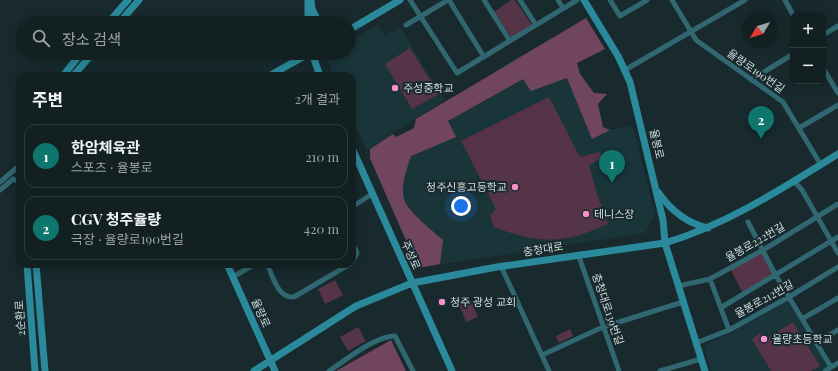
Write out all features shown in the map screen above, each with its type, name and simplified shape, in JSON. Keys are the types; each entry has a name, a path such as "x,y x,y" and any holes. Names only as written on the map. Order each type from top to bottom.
{"street":[{"path":"114,16 128,0"},
{"path":"125,16 139,0"},
{"path":"308,16 309,0"},
{"path":"309,0 316,16"},
{"path":"356,26 400,0"},
{"path":"410,0 422,16 457,73 577,0"},
{"path":"406,25 448,0 484,57"},
{"path":"484,0 510,41"},
{"path":"520,0 536,25"},
{"path":"558,0 563,8"},
{"name":"율봉로","path":"584,0 625,70 644,137 663,220 665,243 705,371"},
{"path":"610,0 620,16 647,0"},
{"name":"율량로190번길","path":"672,0 696,40 783,102 821,165"},
{"path":"625,70 745,0"},
{"path":"786,0 792,12"},
{"path":"826,33 838,26"},
{"path":"751,80 790,56"},
{"path":"66,72 76,60"},
{"path":"76,72 86,60"},
{"path":"276,72 298,60"},
{"path":"314,60 318,72"},
{"path":"826,73 838,93"},
{"path":"799,128 838,105"},
{"name":"충청대로","path":"254,371 356,306 380,295 412,284 501,266 665,243 709,228 794,181 838,154"},
{"name":"주성로","path":"356,157 452,371"},
{"path":"0,182 16,168"},
{"path":"0,190 13,179 16,180"},
{"path":"794,181 802,190 838,253"},
{"path":"656,190 664,201 684,219 695,225 709,228"},
{"path":"356,204 372,194"},
{"name":"율봉로222번길","path":"678,286 710,279 763,250 838,204"},
{"path":"748,222 775,274 831,367"},
{"path":"722,307 838,237"},
{"name":"충청대로139번길","path":"578,254 619,371"},
{"path":"501,266 549,371"},
{"name":"율봉로212번길","path":"696,343 729,330 789,297 838,267"},
{"name":"2순환로","path":"27,268 35,371"},
{"name":"2순환로","path":"36,268 45,371"},
{"name":"율량로","path":"229,268 275,371"},
{"path":"233,277 248,268"},
{"path":"269,268 280,292 289,298 294,297 343,268"},
{"path":"710,279 722,307 729,330"},
{"path":"802,319 838,298"},
{"path":"542,355 603,327 683,302"},
{"path":"816,343 838,330"},
{"path":"329,371 376,341 389,336 395,336 413,371"},
{"path":"660,371 676,369 701,359"},
{"path":"825,371 838,364"}],"shaded area":[{"path":"511,0 515,0 532,25 512,38 494,12"},
{"path":"586,18 605,49 577,63 580,74 594,93 607,94 598,104 603,127 610,130 592,139 567,78 531,91 523,79 448,121 456,137 411,156 404,178 403,194 406,204 421,221 443,240 440,264 418,268 370,158 370,149 393,134 396,137 414,128 416,119"},
{"name":"주성중학교","path":"378,25 385,36 400,27 445,100 367,150 356,127 356,72 332,72 329,63 329,60 356,60 356,38"},
{"path":"410,48 439,94 412,109 385,64"},
{"name":"청주신흥고등학교","path":"524,56 577,63 580,74 594,93 607,94 598,104 603,127 610,130 631,126 634,130 655,215 645,233 418,268 370,158 518,57"},
{"path":"549,97 580,157 600,152 602,158 589,165 596,191 608,224 577,236 548,240 520,236 494,227 490,216 496,209 461,141"},
{"path":"763,250 775,274 743,294 730,268"},
{"path":"335,280 343,295 325,304 318,289"},
{"path":"471,300 478,317 466,322 459,304"},
{"name":"율량초등학교","path":"788,300 828,366 820,371 711,371 704,346"},
{"path":"793,322 820,366 811,371 771,371 752,339 760,333 765,340"},
{"path":"358,327 366,341 348,351 340,337"},
{"path":"570,329 573,336 559,343 556,336"},
{"path":"391,340 406,371 336,371"}],"place":[{"name":"주성중학교","path":"395,88"},
{"name":"CGV 청주율량","path":"761,139"},
{"name":"한암체육관","path":"612,183"},
{"name":"청주신흥고등학교","path":"515,187"},
{"name":"테니스장","path":"586,214"},
{"name":"청주 광성 교회","path":"442,302"},
{"name":"율량초등학교","path":"764,339"}]}
